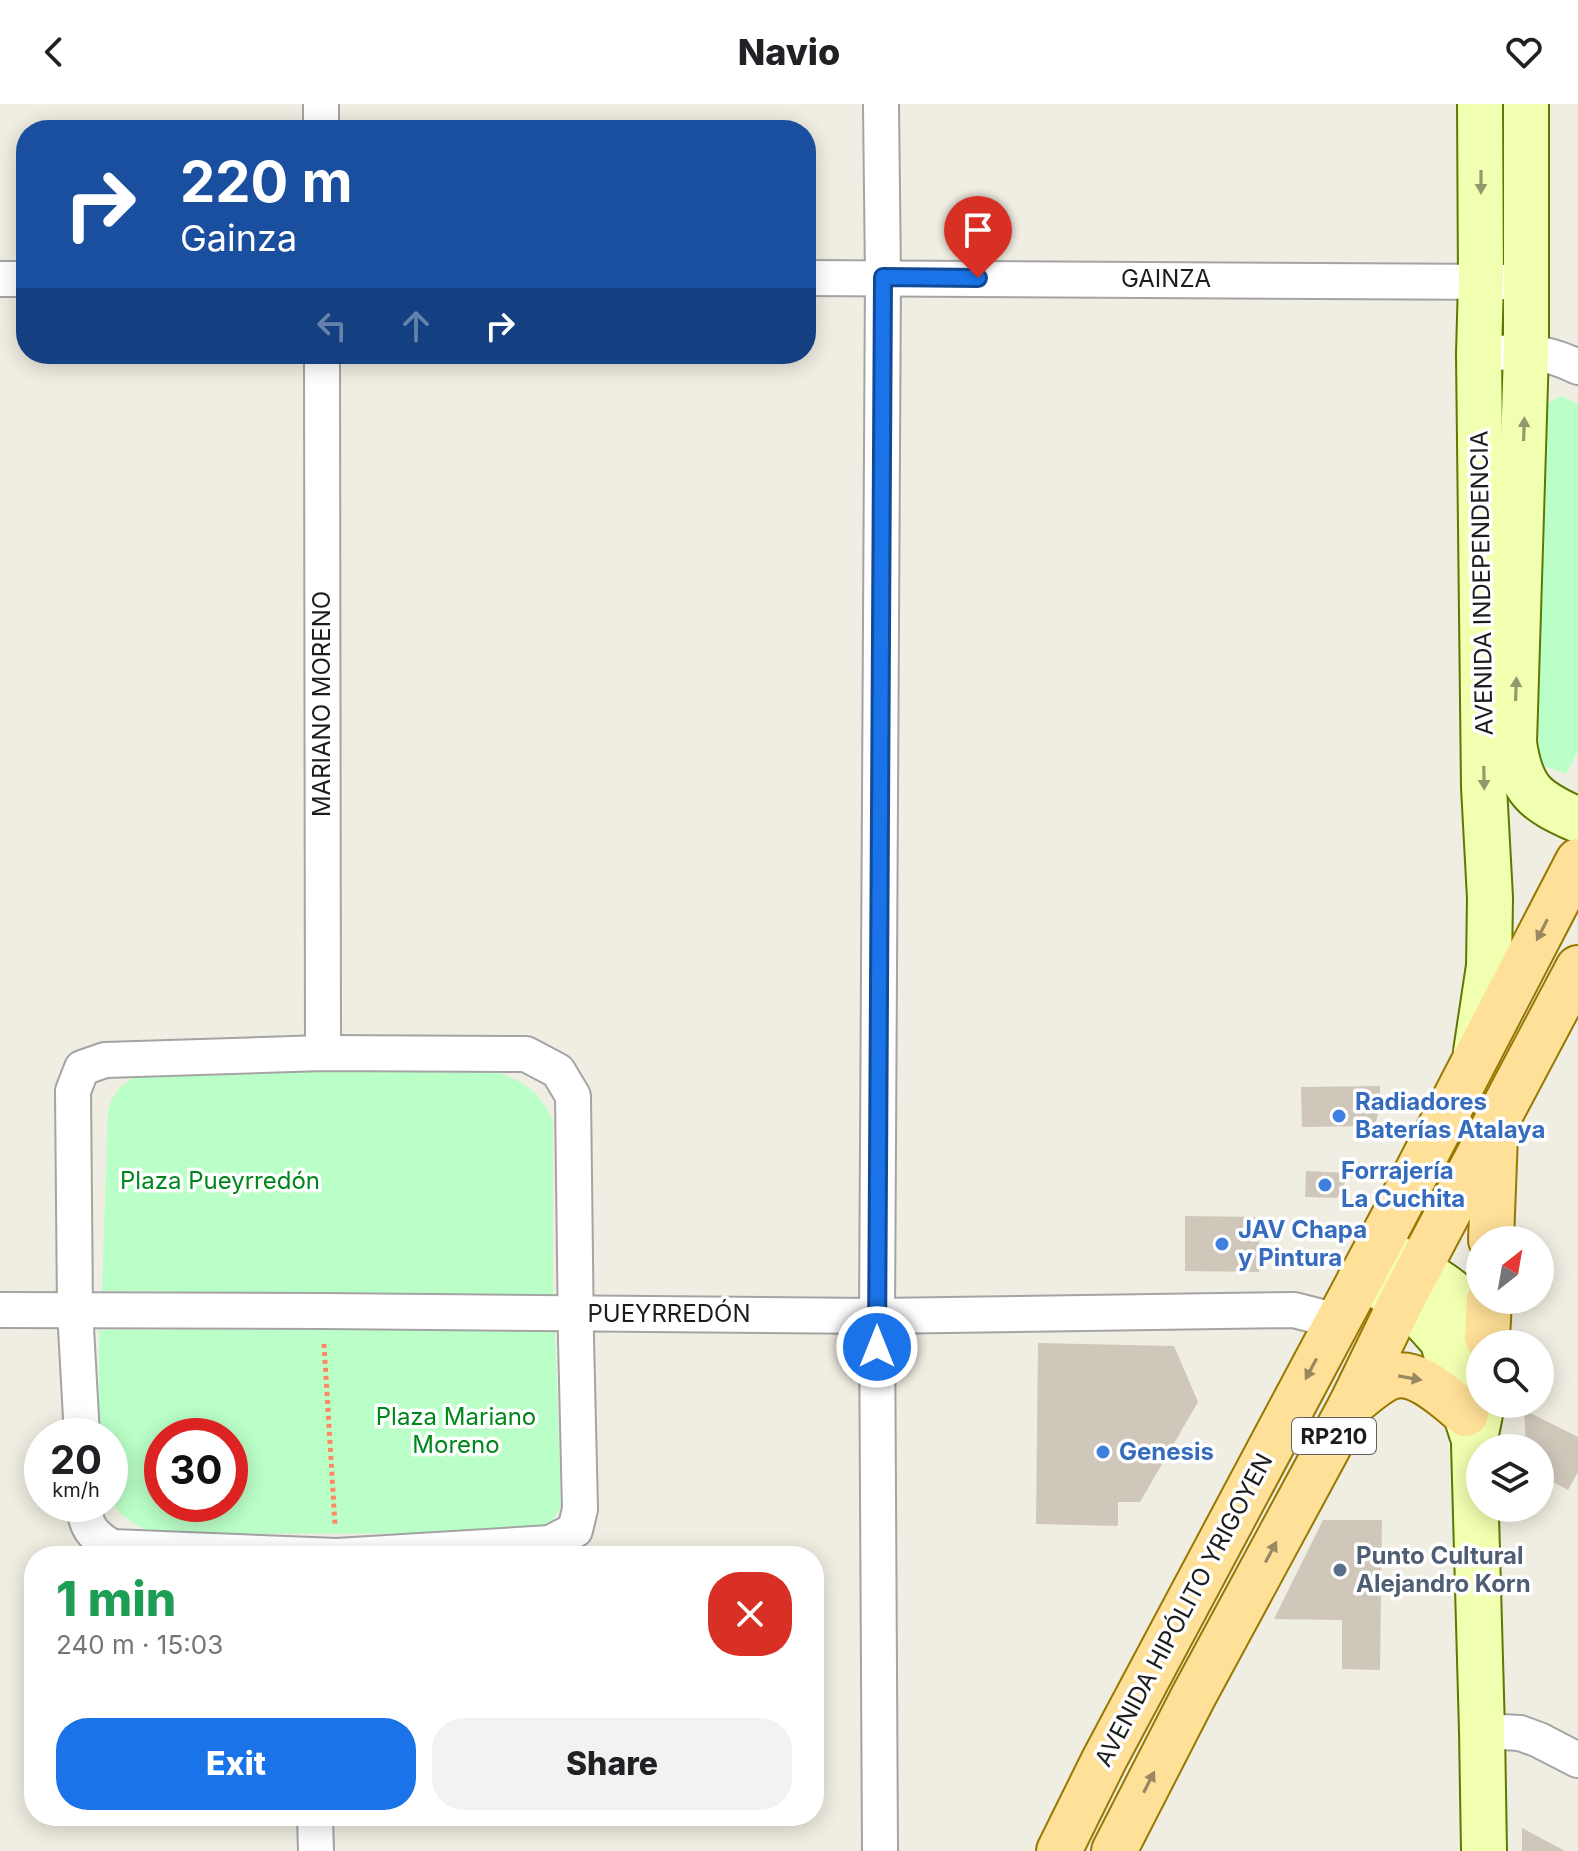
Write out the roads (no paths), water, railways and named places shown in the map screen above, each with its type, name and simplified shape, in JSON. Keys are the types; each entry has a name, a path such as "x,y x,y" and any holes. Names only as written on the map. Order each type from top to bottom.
{"main road":[{"name":"AVENIDA HIPÓLITO YRIGOYEN","path":"1059,1851 1111,1746 1578,861"},
{"name":"AVENIDA HIPÓLITO YRIGOYEN","path":"1114,1851 1193,1697 1351,1405 1410,1285 1496,1123 1565,1025 1578,968"},
{"path":"1492,1226 1496,1123"},
{"path":"1351,1405 1389,1377 1404,1375 1421,1379 1474,1421"}],"street":[{"path":"880,1851 877,1316 883,277 881,104"},
{"name":"AVENIDA INDEPENDENCIA","path":"1475,1060 1489,966 1490,898 1484,787 1479,354 1480,104"},
{"name":"AVENIDA INDEPENDENCIA","path":"1526,104 1526,351 1514,743 1517,766 1528,788 1547,806 1578,820"},
{"name":"GAINZA","path":"816,278 1526,282"},
{"path":"1479,354 1526,351 1559,358 1578,367"},
{"name":"MARIANO MORENO","path":"322,364 323,1053"},
{"path":"81,1418 75,1310 73,1091 82,1068 105,1060 323,1053 526,1054 558,1071 573,1096 580,1509 575,1530 550,1543 501,1546"},
{"path":"1369,1261 1410,1285 1446,1287 1488,1327"},
{"path":"1410,1285 1425,1321 1442,1340 1474,1421 1484,1851"},
{"name":"PUEYRREDÓN","path":"0,1310 877,1316 1294,1310 1337,1321"},
{"path":"87,1522 97,1538 110,1546"},
{"path":"1482,1731 1520,1733 1578,1760"},
{"path":"315,1826 316,1851"}],"place":[{"name":"Radiadores Baterías Atalaya","path":"1339,1116"},
{"name":"Forrajería La Cuchita","path":"1325,1185"},
{"name":"JAV Chapa y Pintura","path":"1222,1244"},
{"name":"Genesis","path":"1103,1452"},
{"name":"Punto Cultural Alejandro Korn","path":"1340,1570"}],"park label":[{"name":"Plaza Pueyrredón","path":"220,1181"},
{"name":"Plaza Mariano Moreno","path":"456,1431"}]}
